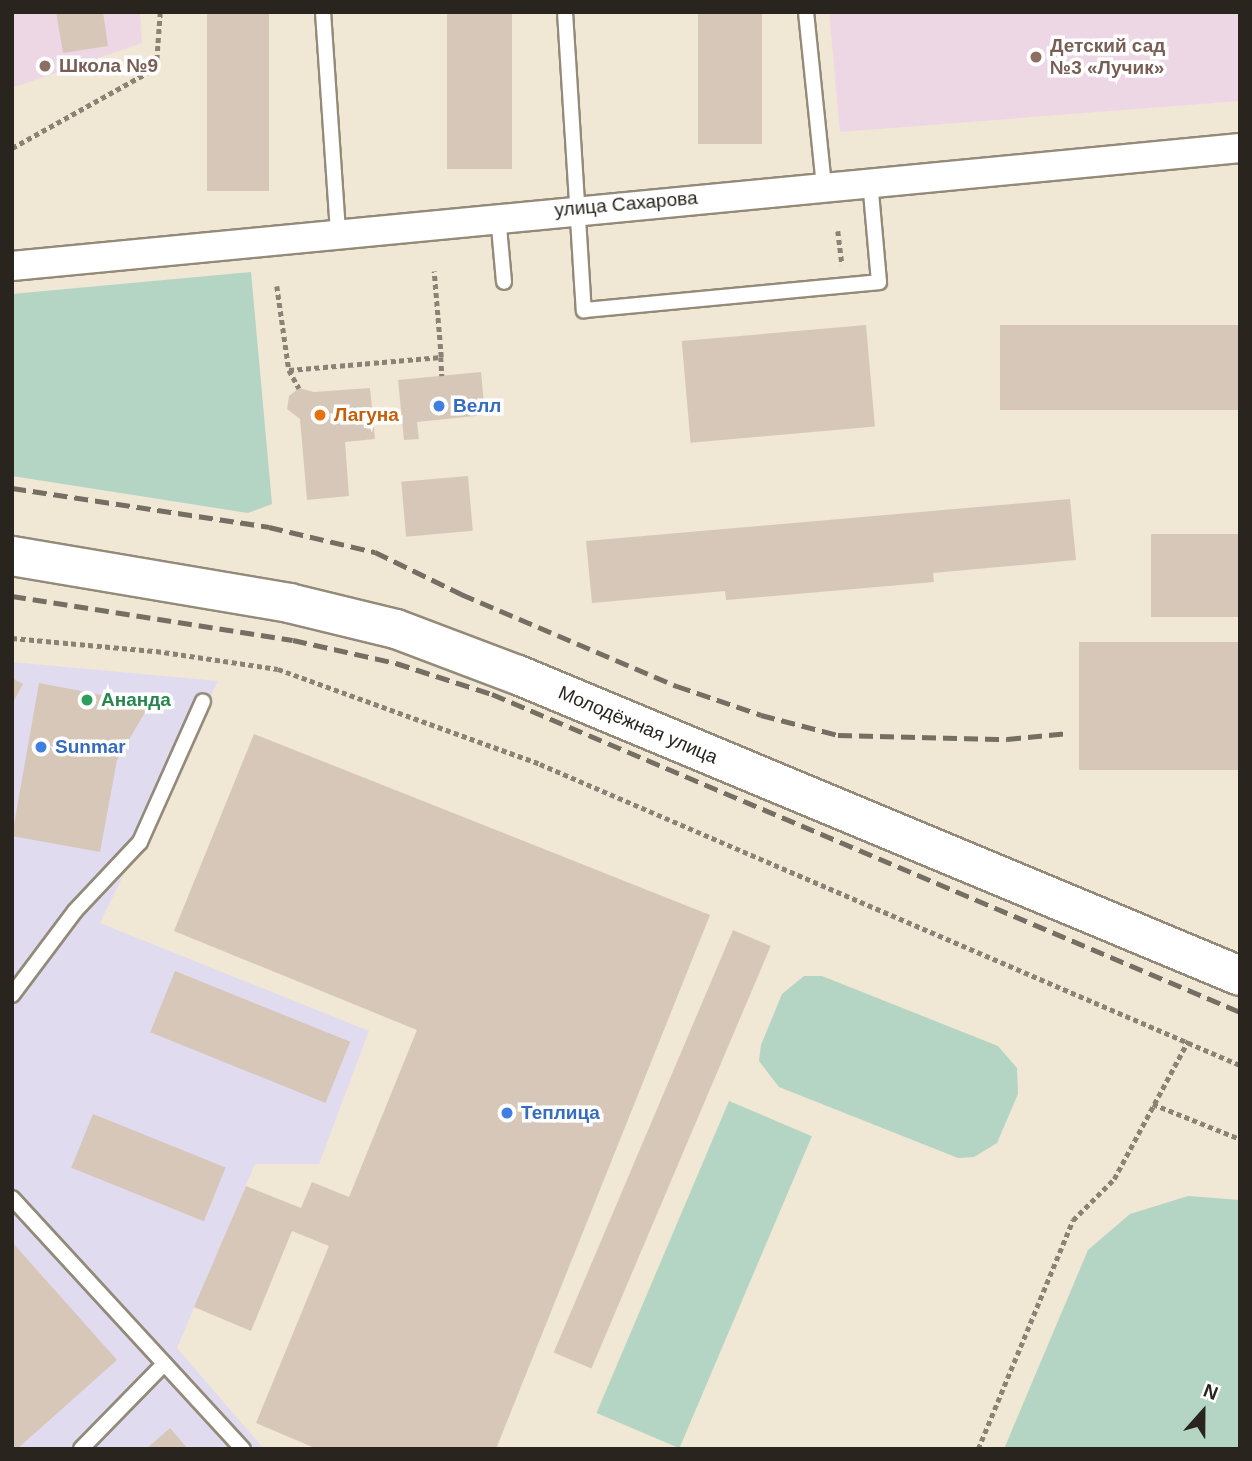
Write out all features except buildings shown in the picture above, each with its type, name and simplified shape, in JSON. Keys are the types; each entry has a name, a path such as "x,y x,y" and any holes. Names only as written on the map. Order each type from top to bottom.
{"main road":[{"name":"Молодёжная улица","path":"12,556 289,603 396,629 518,675 1240,976"}],"street":[{"name":"улица Сахарова","path":"12,266 579,208 1240,148"}],"lane":[{"path":"323,12 338,232"},
{"path":"565,12 584,310 879,282 870,181"},
{"path":"806,12 824,186"},
{"path":"498,216 504,282"},
{"path":"12,995 75,911 140,842 202,701"},
{"path":"12,1198 243,1449"},
{"path":"81,1449 164,1364"}],"path":[{"path":"12,148 156,68 160,12"},
{"path":"838,231 844,286"},
{"path":"434,271 442,376"},
{"path":"277,286 289,370 299,388"},
{"path":"289,370 441,357"},
{"path":"12,638 156,651 278,669 540,764 1240,1065"},
{"path":"978,1449 1073,1220 1114,1179 1188,1041"},
{"path":"1153,1104 1240,1139"}],"shaded area":[{"name":"Школа №9","path":"12,12 140,12 142,43 12,88"},
{"name":"Детский сад №3 «Лучик»","path":"829,12 1240,12 1240,101 840,132"},
{"path":"12,662 218,681 100,923 369,1031 319,1164 255,1164 177,1348 264,1449 12,1449"}],"green space":[{"path":"251,272 272,504 248,513 12,476 12,294"},
{"path":"804,976 822,976 998,1046 1017,1068 1018,1094 997,1143 974,1157 958,1158 779,1087 759,1061 761,1045 782,994"},
{"path":"729,1101 812,1136 679,1448 597,1413"},
{"path":"1188,1196 1240,1200 1240,1449 1004,1449 1088,1250 1130,1214"}],"railway":[{"path":"12,488 269,527 375,552 461,594 677,686 761,715 838,735 1007,739 1069,733"},
{"path":"12,596 293,640 396,663 492,694 1240,1012"}],"place":[{"name":"Детский сад №3 «Лучик»","path":"1036,57"},
{"name":"Школа №9","path":"45,66"},
{"name":"Велл","path":"439,406"},
{"name":"Лагуна","path":"320,415"},
{"name":"Ананда","path":"87,700"},
{"name":"Sunmar","path":"41,747"},
{"name":"Теплица","path":"507,1113"}]}
